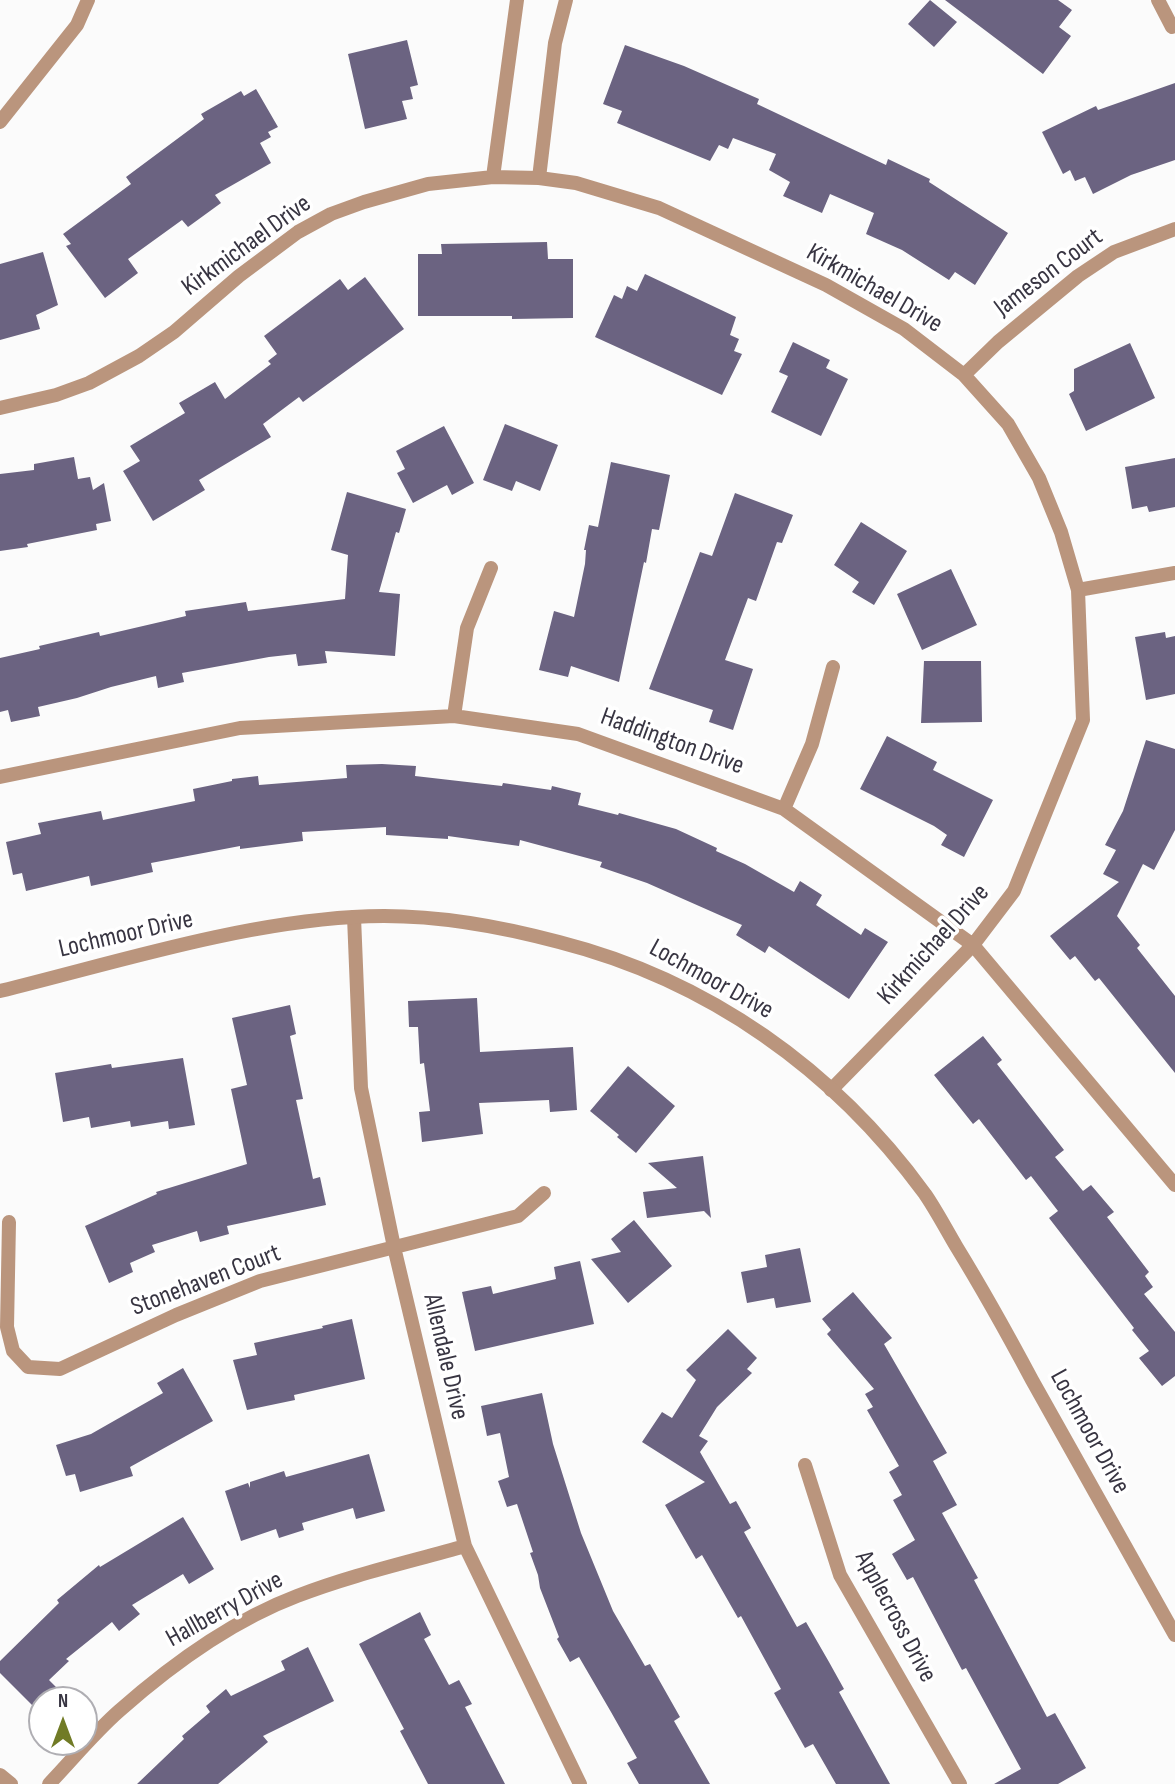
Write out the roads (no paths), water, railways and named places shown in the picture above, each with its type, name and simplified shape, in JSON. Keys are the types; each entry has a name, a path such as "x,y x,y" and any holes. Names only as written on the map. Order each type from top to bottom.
{"street":[{"path":"0,121 76,25 88,0"},
{"path":"493,177 517,0"},
{"path":"539,178 555,43 566,0"},
{"path":"1158,0 1172,27"},
{"name":"Kirkmichael Drive","path":"0,408 78,387 139,356 174,332 239,276 298,232 331,214 428,184 493,177 539,178 576,183 659,208 826,285 904,329 964,375 1008,424 1039,478 1061,532 1078,590 1083,720 1014,891 973,945 831,1090"},
{"name":"Jameson Court","path":"964,375 998,342 1078,276 1114,252 1175,229"},
{"path":"454,716 467,628 491,568"},
{"path":"1078,590 1175,573"},
{"path":"784,809 812,744 833,667"},
{"name":"Haddington Drive","path":"0,777 240,728 454,716 578,734 784,809 973,945 1175,1185"},
{"name":"Lochmoor Drive","path":"0,991 110,962 267,927 354,916 413,917 503,927 625,961 679,984 736,1015 831,1090 881,1141 926,1195 982,1288 1175,1635"},
{"name":"Allendale Drive","path":"354,916 361,1088 394,1247 465,1546 580,1784"},
{"name":"Stonehaven Court","path":"9,1222 7,1327 13,1351 27,1367 60,1369 176,1315 260,1281 518,1216 544,1193"},
{"name":"Applecross Drive","path":"805,1465 840,1575 960,1784"},
{"name":"Hallberry Drive","path":"49,1784 117,1712 167,1671 234,1627 296,1596 465,1546"},
{"path":"0,1775 11,1784"}]}
